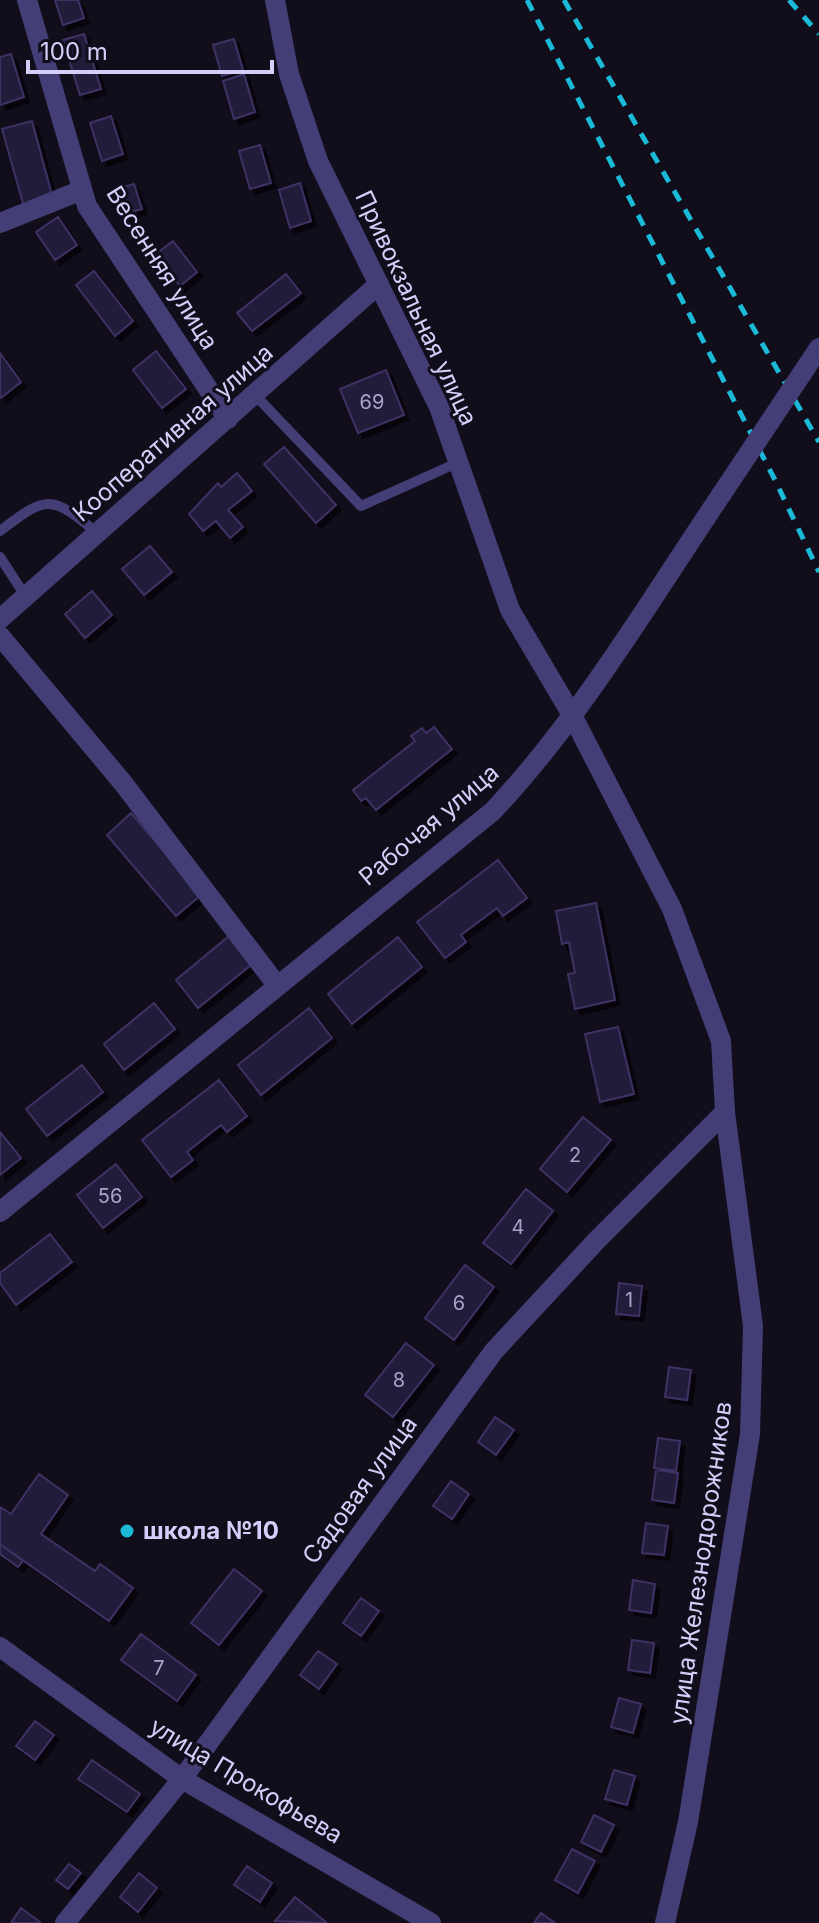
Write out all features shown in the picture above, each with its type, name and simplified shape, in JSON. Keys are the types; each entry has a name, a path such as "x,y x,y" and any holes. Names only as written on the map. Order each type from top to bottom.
{"street":[{"name":"Весенняя улица","path":"27,0 87,206 228,419"},
{"name":"Привокзальная улица","path":"275,0 289,74 318,161 439,407 510,610 572,715 682,935 721,1041 725,1112"},
{"path":"0,223 82,190"},
{"name":"Кооперативная улица","path":"0,619 256,396 379,284"},
{"name":"Рабочая улица","path":"0,1212 276,984 493,811 544,754 572,715 819,348"},
{"path":"0,636 123,783 276,984"},
{"name":"Садовая улица","path":"65,1923 182,1779 494,1351 597,1240 725,1112"},
{"name":"улица Железнодорожников","path":"665,1923 688,1822 750,1434 753,1326 725,1112"},
{"name":"улица Прокофьева","path":"0,1647 182,1779 431,1923"}],"lane":[{"path":"256,396 361,506 457,463"},
{"path":"0,531 35,504 54,504 77,516 98,534"},
{"path":"0,557 26,597"}],"building":[{"path":"55,0 78,0 84,18 63,25"},
{"path":"84,34 101,89 80,95 63,40"},
{"path":"234,39 243,70 222,76 213,45"},
{"path":"11,54 24,97 0,105 0,57"},
{"path":"244,74 255,112 234,119 223,81"},
{"path":"111,116 123,154 102,161 90,123"},
{"path":"32,121 53,199 24,207 2,129"},
{"path":"260,145 271,183 250,189 239,151"},
{"path":"300,183 311,221 290,228 279,190"},
{"path":"134,184 142,209 125,214 117,189"},
{"path":"58,217 77,245 55,260 36,232"},
{"path":"173,241 197,272 180,286 156,254"},
{"path":"94,271 133,321 115,336 76,285"},
{"path":"286,274 301,293 252,331 237,313"},
{"path":"156,351 186,389 162,408 133,370"},
{"path":"0,353 21,382 1,398 0,397"},
{"path":"386,370 404,415 358,433 340,389"},
{"path":"284,447 336,505 316,523 264,464"},
{"path":"237,473 252,491 228,510 243,527 230,538 216,521 203,531 189,514 218,483 221,487"},
{"path":"150,546 172,572 144,595 122,569"},
{"path":"92,591 112,615 85,638 65,614"},
{"path":"434,727 452,749 376,810 366,798 361,801 353,790 415,741 411,736 422,728 426,733"},
{"path":"131,813 201,895 176,916 107,835"},
{"path":"498,860 527,898 503,916 497,908 461,935 466,942 445,958 417,922"},
{"path":"596,903 615,1000 575,1009 568,974 575,973 569,942 562,944 556,911"},
{"path":"229,936 252,964 198,1008 176,980"},
{"path":"398,937 422,967 352,1024 328,994"},
{"path":"154,1003 175,1029 124,1070 104,1044"},
{"path":"309,1008 332,1038 261,1095 238,1065"},
{"path":"618,1027 634,1094 600,1102 585,1034"},
{"path":"82,1065 103,1092 47,1136 26,1109"},
{"path":"219,1080 247,1116 227,1132 221,1125 187,1152 193,1160 171,1177 142,1140"},
{"path":"583,1117 611,1140 567,1192 540,1169"},
{"path":"0,1132 21,1158 0,1175"},
{"path":"116,1164 142,1197 103,1228 77,1195"},
{"path":"526,1189 553,1211 511,1264 483,1243"},
{"path":"50,1234 72,1262 16,1305 0,1283 0,1273"},
{"path":"465,1265 494,1287 454,1340 425,1318"},
{"path":"619,1283 642,1286 639,1316 616,1314"},
{"path":"406,1343 434,1365 393,1417 365,1395"},
{"path":"669,1367 691,1370 687,1400 665,1397"},
{"path":"495,1417 514,1430 496,1455 478,1442"},
{"path":"658,1438 680,1441 676,1471 654,1468"},
{"path":"656,1470 678,1473 674,1503 652,1500"},
{"path":"39,1474 68,1495 41,1534 95,1571 100,1564 133,1588 109,1621 0,1544 0,1507 11,1514"},
{"path":"451,1481 469,1494 452,1519 433,1506"},
{"path":"646,1523 668,1526 664,1555 642,1553"},
{"path":"0,1544 23,1561 18,1567 0,1554"},
{"path":"234,1569 262,1591 219,1645 191,1623"},
{"path":"633,1580 655,1584 651,1613 629,1610"},
{"path":"361,1598 379,1611 361,1636 343,1623"},
{"path":"141,1634 196,1675 177,1701 121,1660"},
{"path":"632,1640 654,1643 650,1673 628,1670"},
{"path":"318,1651 337,1664 319,1689 300,1675"},
{"path":"619,1698 641,1704 633,1733 611,1727"},
{"path":"35,1721 54,1735 35,1760 16,1746"},
{"path":"92,1760 140,1794 127,1812 78,1779"},
{"path":"614,1770 635,1776 627,1805 605,1799"},
{"path":"594,1815 614,1825 601,1852 581,1842"},
{"path":"572,1849 595,1861 578,1893 555,1880"},
{"path":"69,1864 81,1873 68,1889 56,1880"},
{"path":"247,1866 272,1883 260,1902 234,1885"},
{"path":"139,1873 157,1888 138,1912 120,1897"},
{"path":"295,1897 327,1923 275,1921"},
{"path":"21,1908 40,1922 11,1923"},
{"path":"541,1913 555,1923 534,1923"}],"railway":[{"path":"527,0 775,480 819,572"},
{"path":"564,0 819,442"},
{"path":"789,0 819,34"}],"place":[{"name":"школа №10","path":"127,1531"}]}
